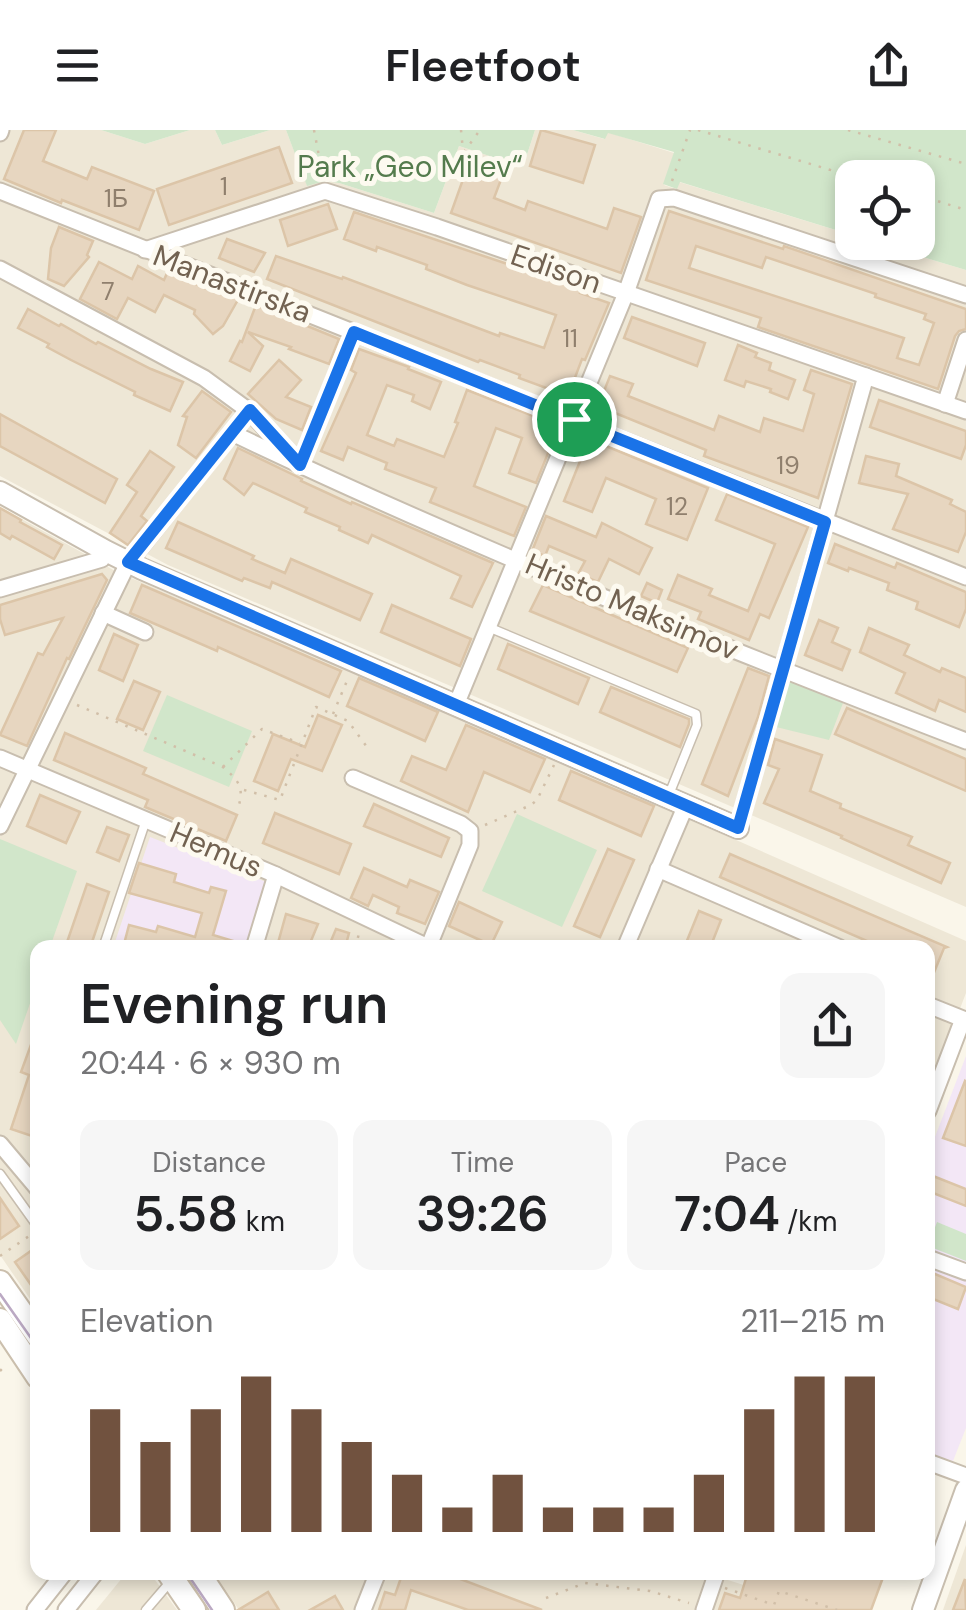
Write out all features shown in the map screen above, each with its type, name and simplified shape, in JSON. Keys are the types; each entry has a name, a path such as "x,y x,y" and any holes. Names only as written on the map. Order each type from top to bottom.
{"main road":[{"path":"0,1282 30,1325"},
{"path":"0,1320 30,1365"},
{"path":"173,1580 194,1610"},
{"path":"204,1580 223,1610"}],"street":[{"name":"Manastirska","path":"0,191 966,577"},
{"name":"Edison","path":"145,250 311,194 337,193 966,411"},
{"path":"456,706 662,198 966,295"},
{"name":"Hristo Maksimov","path":"0,269 204,378 250,410 300,465"},
{"path":"300,465 354,332"},
{"path":"945,404 966,340"},
{"path":"0,492 106,552 738,828 866,376"},
{"path":"0,826 128,562 250,410"},
{"name":"Hristo Maksimov","path":"232,433 516,559 783,670 966,740"},
{"path":"0,589 102,559 106,552"},
{"path":"103,613 145,632"},
{"name":"Hemus","path":"0,758 276,875 414,940"},
{"path":"353,778 470,831 470,844 432,940"},
{"path":"627,940 658,868 677,801"},
{"path":"658,868 822,940"},
{"path":"256,940 276,875"},
{"path":"935,1008 963,1019 935,1093"},
{"path":"0,1144 30,1180"},
{"path":"935,1261 966,1272"},
{"path":"935,1465 966,1476"},
{"path":"935,1577 966,1490"},
{"path":"35,1610 59,1580"},
{"path":"66,1610 90,1580"},
{"path":"363,1610 375,1580"},
{"path":"704,1608 714,1580"},
{"path":"923,1610 934,1580"}],"lane":[{"path":"488,627 696,714 698,724 677,801"},
{"path":"107,940 146,820"},
{"path":"0,1174 30,1217"},
{"path":"146,1610 167,1580"}],"path":[{"path":"311,194 319,156 314,130"},
{"path":"461,130 464,152 480,130"},
{"path":"662,198 690,130"},
{"path":"698,130 835,171"},
{"path":"849,130 966,164"},
{"path":"864,130 868,136"},
{"path":"935,201 966,210"},
{"path":"333,714 352,670"},
{"path":"61,698 223,767 238,780 242,790 238,808"},
{"path":"242,790 280,800 316,707 348,721 367,747"},
{"path":"223,767 262,728 302,744"},
{"path":"470,831 537,800 557,759"},
{"path":"357,940 364,916"},
{"path":"0,1256 30,1234"},
{"path":"719,1580 774,1605 779,1591 837,1610"},
{"path":"546,1598 585,1583 650,1591 704,1608"}],"shaded area":[{"path":"0,130 101,130 145,144 190,130 215,130 222,145 270,130 286,130 307,185 339,183 434,213 459,146 523,167 535,130 573,130 604,139 607,132 674,153 664,185 676,189 679,182 835,230 835,260 933,260 966,270 966,907 168,565 0,476"},
{"path":"0,507 117,572 966,941 966,993 935,1074 935,940 30,940 30,1299 0,1255"},
{"path":"150,837 266,882 249,940 116,940"},
{"path":"966,1056 966,1264 935,1253 935,1137"},
{"path":"935,1269 966,1280 966,1428 953,1461 935,1455"},
{"path":"966,1545 966,1610 943,1610"},
{"path":"120,1580 155,1580 177,1610 96,1610"},
{"path":"219,1580 728,1580 822,1610 239,1610"}],"green space":[{"path":"101,130 190,130 145,144"},
{"name":"Park „Geo Milev“","path":"215,130 270,130 222,145"},
{"name":"Park „Geo Milev“","path":"286,130 535,130 523,167 459,146 434,213 339,183 325,181 307,186"},
{"name":"Park „Geo Milev“","path":"573,130 966,130 966,270 933,260 935,160 835,160 835,230 680,182 677,189 663,184 674,152 608,133 605,139"},
{"path":"783,670 846,695 829,740 768,725"},
{"path":"167,695 252,731 229,787 143,751"},
{"path":"517,814 597,850 562,927 482,891"},
{"path":"0,839 77,871 52,940 30,940 30,1003 16,1044 0,1020"},
{"path":"937,1222 966,1234 966,1261 935,1249"}],"building":[{"path":"24,130 56,130 43,161 87,179 92,167 154,191 139,230 4,179"},
{"path":"541,130 595,145 583,183 530,166"},
{"path":"279,147 292,183 169,225 157,189"},
{"path":"471,157 505,169 494,198 525,210 528,201 607,229 614,208 641,217 621,273 451,213"},
{"path":"328,204 337,229 288,246 280,220"},
{"path":"669,211 966,309 966,329 955,336 938,389 758,327 761,318 646,280","holes":["696,246 762,268 766,257 926,314 924,319 934,323 919,365 897,358 904,338 689,268"]},
{"path":"354,212 581,289 580,293 609,303 568,396 267,279 276,256 499,336 500,333 544,348 556,315 467,285 377,247 376,251 344,239"},
{"path":"59,227 93,241 89,257 64,286 48,279 51,248"},
{"path":"227,239 265,253 254,272 219,258"},
{"path":"99,262 132,279 138,266 164,280 168,271 239,298 223,326 213,334 194,314 195,310 164,295 155,312 128,298 117,319 80,299"},
{"path":"256,305 339,339 329,364 248,332 263,346 250,371 230,361"},
{"path":"28,309 183,382 170,411 134,395 135,392 18,328"},
{"path":"632,317 705,343 697,366 624,338"},
{"path":"738,345 771,363 769,370 795,380 788,399 746,381 744,387 725,380"},
{"path":"359,349 441,382 430,409 412,401 414,395 387,385 367,435 394,446 397,439 444,457 467,390 559,426 536,483 509,473 522,438 496,428 474,486 526,507 514,536 430,502 436,488 385,469 387,463 348,447 343,460 321,451 356,373 351,370"},
{"path":"279,360 301,380 286,397 311,407 302,430 276,419 248,394"},
{"path":"811,370 852,384 818,498 704,456 706,450 598,406 610,376 633,384 628,396 714,430 719,416 760,432 764,418 803,431 814,394 804,390"},
{"path":"202,391 231,412 196,458 178,445 187,417 183,416"},
{"path":"879,400 966,431 961,459 870,427"},
{"path":"0,414 117,479 105,503 0,446"},
{"path":"589,439 708,488 687,540 646,524 656,499 606,478 592,512 564,501"},
{"path":"238,448 351,504 493,563 472,607 451,598 461,576 372,535 368,543 253,483 244,495 224,479"},
{"path":"150,451 174,467 141,516 147,521 128,545 110,533 137,492 127,485"},
{"path":"866,456 899,464 896,476 952,500 950,504 966,512 966,532 958,552 893,529 908,494 859,483"},
{"path":"727,494 808,527 769,618 760,614 749,640 698,619 701,612 668,599 678,575 712,589 709,595 748,611 775,544 716,520"},
{"path":"0,508 62,545 54,559 0,533"},
{"path":"546,516 596,537 602,523 652,548 639,574 609,559 598,582 578,574 585,561 549,546 545,556 532,551"},
{"path":"178,522 285,573 291,559 372,594 360,620 272,582 270,588 244,578 242,581 166,548"},
{"path":"835,544 895,568 897,563 966,592 966,609 959,627 916,609 918,602 887,590 889,583 828,563"},
{"path":"102,574 107,580 27,746 0,735 38,653 43,655 63,618 5,635 0,605"},
{"path":"647,583 662,590 657,603 641,596"},
{"path":"142,585 341,671 329,697 130,613"},
{"path":"543,585 688,648 677,672 530,611"},
{"path":"392,605 471,639 460,666 381,632"},
{"path":"819,620 838,628 832,642 850,650 842,670 805,655"},
{"path":"869,628 909,645 904,655 940,672 942,668 966,678 966,712 939,700 935,711 896,693 905,673 860,652"},
{"path":"114,634 138,645 123,681 99,670"},
{"path":"508,644 589,678 578,704 498,669"},
{"path":"748,668 769,676 728,796 702,784"},
{"path":"359,678 438,712 425,741 347,706"},
{"path":"134,681 160,692 143,730 117,719"},
{"path":"611,687 689,719 680,747 600,712"},
{"path":"847,708 966,759 966,791 835,734"},
{"path":"318,715 342,725 322,771 291,759 278,791 254,781 273,734 305,747"},
{"path":"466,725 545,759 530,792 484,772 468,812 401,781 412,756 446,770"},
{"path":"65,733 146,768 143,774 237,815 226,841 145,807 148,800 54,760"},
{"path":"775,739 822,755 810,791 841,804 840,808 912,837 908,845 950,863 941,883 764,803 779,769 768,765"},
{"path":"571,771 654,806 641,836 559,800"},
{"path":"40,795 80,812 66,843 27,826"},
{"path":"374,804 449,838 441,857 364,826"},
{"path":"275,813 351,844 339,874 263,843"},
{"path":"107,827 129,835 119,861 97,852"},
{"path":"608,849 634,860 600,937 574,926"},
{"path":"730,854 931,940 865,940 720,877"},
{"path":"139,863 176,874 174,882 209,893 211,887 226,891 213,935 230,940 125,940 129,925 156,932 158,926 195,937 202,913 129,893"},
{"path":"364,868 407,887 410,880 439,892 425,924 397,913 399,907 373,895 368,906 351,898"},
{"path":"87,884 109,892 93,940 68,940"},
{"path":"459,902 502,922 493,940 480,940 449,926"},
{"path":"699,911 721,920 713,940 687,940"},
{"path":"286,914 318,924 311,940 279,940"},
{"path":"336,929 349,933 347,940 331,940"},
{"path":"935,942 947,947 935,970"},
{"path":"30,1047 30,1135 11,1129 29,1075 21,1072"},
{"path":"966,1082 966,1146 943,1138"},
{"path":"935,1177 966,1189 966,1206 935,1194"},
{"path":"0,1198 19,1226 0,1239"},
{"path":"30,1252 30,1284 15,1262"},
{"path":"935,1274 966,1287 958,1309 935,1300"},
{"path":"965,1579 966,1610 953,1610"},
{"path":"400,1580 463,1580 542,1610 468,1610 411,1590 405,1610 379,1610 385,1592 395,1595"},
{"path":"746,1580 882,1580 871,1610 719,1610 725,1593 740,1598"},
{"path":"268,1592 279,1610 238,1610"},
{"path":"335,1596 343,1610 310,1610"}],"tram line":[{"path":"0,1294 30,1337"},
{"path":"191,1580 212,1610"}],"route":[{"path":"354,332 574,419 825,522 738,828 128,562 250,410 300,465 354,332"}]}
